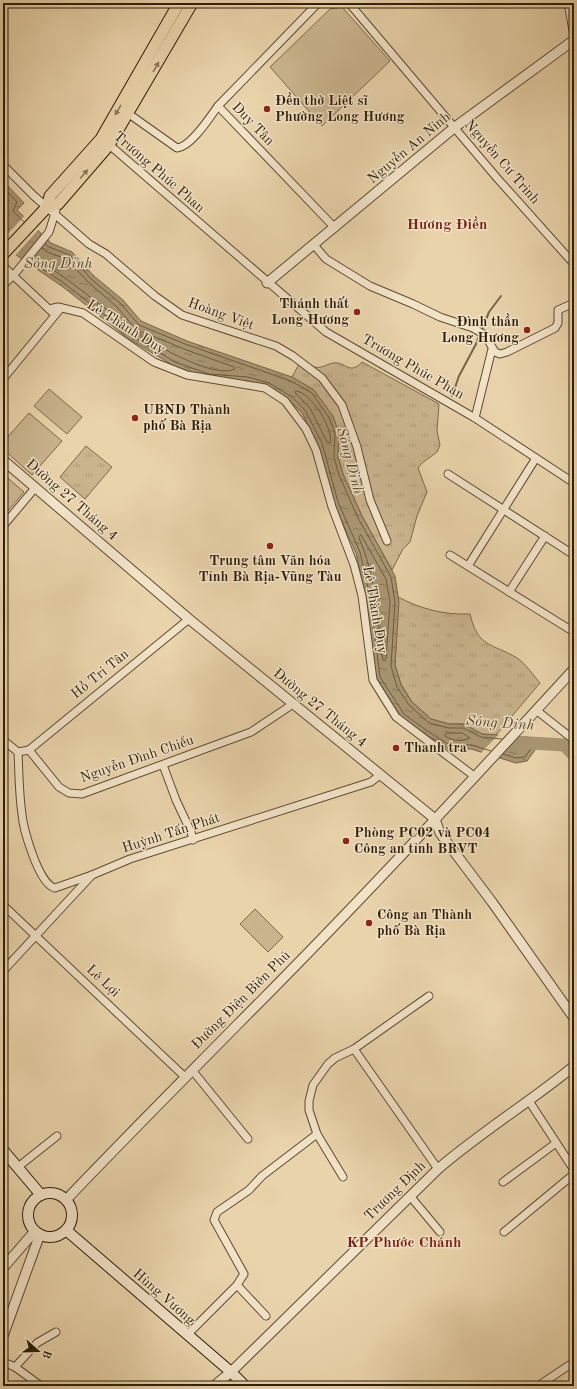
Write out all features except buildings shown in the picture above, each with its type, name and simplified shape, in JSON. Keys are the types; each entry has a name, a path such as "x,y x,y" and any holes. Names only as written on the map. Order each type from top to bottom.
{"main road":[{"path":"105,142 179,3"},
{"path":"3,254 36,219 53,208 128,114 192,3"},
{"path":"3,1150 41,1195"},
{"path":"56,1194 66,1200 72,1214 71,1222 66,1230 55,1236 37,1232 30,1222 29,1211 34,1200 41,1195 56,1194"},
{"name":"Hùng Vương","path":"66,1230 231,1372 245,1386"}],"street":[{"name":"Duy Tân","path":"318,3 218,106 335,228"},
{"name":"Nguyễn Cư Trinh","path":"349,3 455,127 496,178 574,264"},
{"path":"568,3 574,36"},
{"name":"Nguyễn An Ninh","path":"267,283 455,127 574,40"},
{"path":"128,114 177,148 181,148 189,143 218,106"},
{"name":"Trương Phúc Phan","path":"105,142 267,283 326,332 475,418 574,483"},
{"name":"Hoàng Việt","path":"3,165 53,208 89,244 106,254 155,296 182,316 276,346 293,356 322,378 342,405 357,447 370,500 387,541"},
{"path":"3,285 15,274 49,232 53,208"},
{"path":"314,245 326,259 370,286 440,317 473,328 485,335 495,352 506,352 555,328 558,323 558,310 574,303"},
{"path":"3,266 15,274 55,315"},
{"path":"3,379 61,308"},
{"name":"Lê Thành Duy","path":"48,309 61,308 83,313 154,362 187,376 265,388 285,401 298,415 316,450 332,507 354,565 364,611 373,680 396,717 472,778"},
{"path":"475,418 492,349"},
{"path":"468,566 536,458"},
{"name":"Đường 27 Tháng 4","path":"3,460 189,619 435,819 440,833 492,902 574,1018"},
{"path":"448,474 574,555"},
{"path":"3,526 36,488"},
{"path":"509,592 545,536"},
{"path":"450,555 574,632"},
{"name":"Hồ Tri Tân","path":"29,750 189,619"},
{"name":"Đường Điện Biên Phủ","path":"66,1200 185,1077 239,1024 435,819 574,669"},
{"name":"Nguyễn Đình Chiểu","path":"29,750 59,787 69,793 82,794 251,732 293,704"},
{"path":"535,711 574,740"},
{"path":"3,740 18,752 22,816 38,868 48,884 55,888 92,875"},
{"path":"18,752 29,750"},
{"path":"164,765 176,800 192,832 193,840"},
{"name":"Huỳnh Tấn Phát","path":"3,971 92,875 130,859 371,782 380,774"},
{"name":"Lê Lợi","path":"3,905 185,1077"},
{"path":"343,1177 317,1134 309,1110 309,1101 313,1086 328,1064 335,1058 354,1050 429,996"},
{"path":"354,1050 438,1169"},
{"name":"Trương Định","path":"214,1386 231,1372 438,1169 466,1145 529,1101 574,1066"},
{"path":"192,1070 248,1139"},
{"path":"529,1101 574,1170"},
{"path":"187,1335 237,1285 244,1274 225,1238 216,1225 214,1220 215,1216 249,1190 280,1162 317,1134"},
{"path":"18,1168 57,1136"},
{"path":"502,1182 556,1143"},
{"path":"504,1232 574,1174"},
{"path":"410,1196 440,1232"},
{"path":"3,1268 37,1232"},
{"path":"3,1336 5,1326 37,1232"},
{"path":"237,1285 266,1316"},
{"path":"15,1367 37,1343 56,1332"},
{"path":"3,1362 15,1367 41,1386"},
{"path":"538,1386 574,1362"}],"green space":[{"path":"342,7 390,61 322,126 270,67 330,9"},
{"path":"362,362 439,404 437,431 440,445 437,452 422,463 418,468 427,492 417,516 410,542 403,549 392,570 362,516 343,474 338,457 339,433 314,390 292,377 299,364 322,367 337,363 354,368"},
{"path":"49,389 82,417 67,434 34,406"},
{"path":"29,413 62,441 32,475 3,449 3,442"},
{"path":"86,446 112,467 85,499 60,477"},
{"path":"3,474 24,492 7,512 3,509"},
{"path":"398,597 424,608 442,612 470,614 473,625 482,639 520,660 540,683 496,735 482,734 464,724 449,724 431,719 412,702 401,684 395,665"},
{"path":"255,909 283,937 268,952 240,924"}],"water":[{"name":"Sông Dinh","path":"3,181 24,203 17,210 51,243 72,252 94,276 123,300 141,321 187,341 292,377 314,390 333,416 339,433 338,457 343,474 362,516 395,576 399,602 395,665 401,685 412,702 431,719 449,724 464,724 482,734 528,737 535,750 527,761 516,763 471,749 459,750 446,748 401,717 376,678 366,598 356,553 334,504 318,445 302,413 289,400 268,387 247,381 208,378 174,366 129,339 63,287 3,246"}],"pier":[{"path":"25,215 39,229 15,256 3,248 3,239"},
{"path":"500,733 519,734 496,758 480,754"}],"waterway":[{"path":"452,396 459,376 476,344 489,312 501,296"},
{"name":"Sông Dinh","path":"514,742 564,745 574,755"}],"place":[{"name":"Đền thờ Liệt sĩ Phường Long Hương","path":"267,109"},
{"name":"Thánh thất Long Hương","path":"357,312"},
{"name":"Đình thần Long Hương","path":"527,330"},
{"name":"UBND Thành phố Bà Rịa","path":"135,418"},
{"name":"Trung tâm Văn hóa Tỉnh Bà Rịa-Vũng Tàu","path":"270,546"},
{"name":"Thanh tra","path":"396,748"},
{"name":"Phòng PC02 và PC04 Công an tỉnh BRVT","path":"346,841"},
{"name":"Công an Thành phố Bà Rịa","path":"369,923"}],"district":[{"name":"Hương Điền","path":"447,225"},
{"name":"KP Phước Chánh","path":"404,1243"}]}
